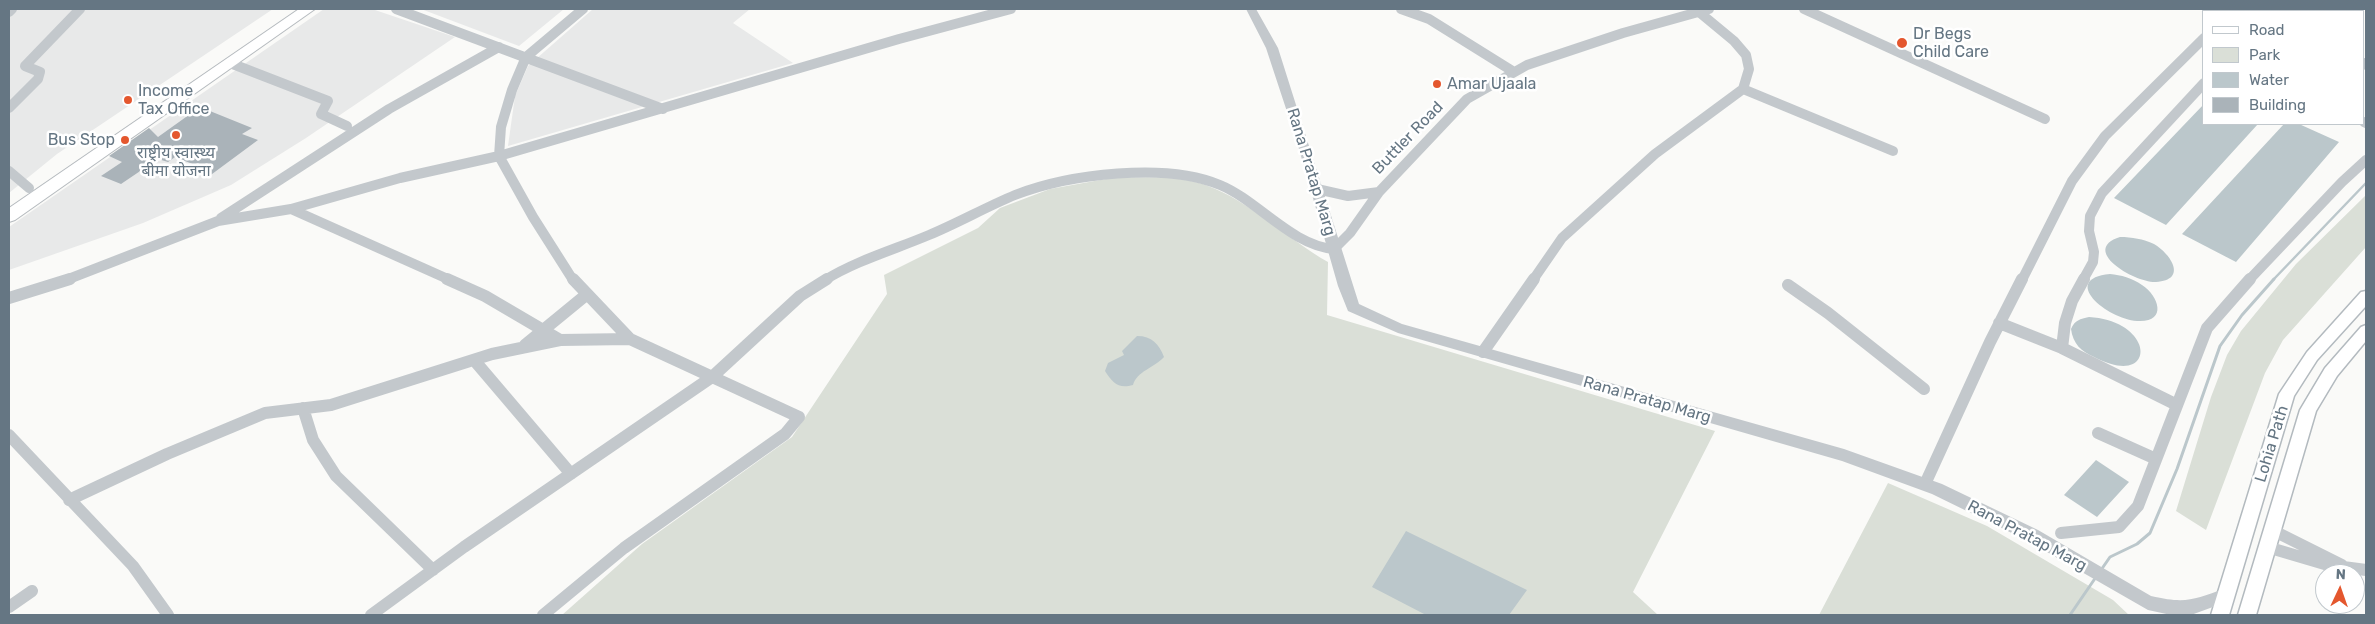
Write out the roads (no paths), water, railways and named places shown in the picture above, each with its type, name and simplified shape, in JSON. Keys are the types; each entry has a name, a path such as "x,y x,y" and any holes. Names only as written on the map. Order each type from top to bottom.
{"main road":[{"path":"9,202 290,9"},
{"path":"9,216 308,9"},
{"name":"Lohia Path","path":"2220,615 2287,394 2312,356 2366,296"},
{"name":"Lohia Path","path":"2247,615 2308,410 2331,372 2366,331"}],"street":[{"path":"9,12 12,9"},
{"path":"9,108 38,79 40,72 30,70 25,66 80,9"},
{"path":"396,9 663,109"},
{"path":"543,615 624,548 785,434 799,418 630,339 576,284 533,217 499,156 501,127 512,90 526,57 583,9"},
{"path":"218,221 291,209 400,178 499,156 899,39 1011,9"},
{"name":"Rana Pratap Marg","path":"1251,9 1272,48 1353,307 1398,328 1844,456 1925,484 2032,535 2142,600 2172,608 2191,608 2226,595"},
{"path":"1401,9 1421,12 1429,19 1514,72"},
{"path":"1804,9 2045,119"},
{"path":"1483,352 1562,238 1656,154 1743,89 1749,74 1749,63 1743,51 1704,10"},
{"name":"Buttler Road","path":"1334,249 1350,232 1379,192 1467,99 1527,65 1588,44 1704,10"},
{"path":"1925,484 1999,323 2072,180 2104,136 2202,40"},
{"path":"9,298 70,279 218,221 389,109 498,47"},
{"path":"230,63 328,101 321,114 348,126"},
{"path":"2062,348 2064,344 2065,323 2072,300 2093,262 2094,252 2090,231 2090,216 2095,205 2102,193 2202,85"},
{"path":"1743,89 1893,151"},
{"path":"2061,533 2119,527 2138,506 2207,328 2254,274 2342,182 2366,160"},
{"path":"9,170 29,188"},
{"path":"371,615 712,377 800,296 833,275 932,234 1016,195 1058,184 1108,175 1149,172 1196,177 1221,185 1304,239 1322,248 1334,249"},
{"name":"Buttler Road","path":"1317,189 1336,196 1353,197 1379,192"},
{"path":"291,209 486,296 560,340"},
{"path":"1788,285 1828,313 1924,389"},
{"path":"522,348 545,331 586,294"},
{"path":"1999,323 2062,348 2177,405"},
{"path":"69,500 167,454 265,413 331,404 474,360 560,340 630,339"},
{"path":"474,360 571,474"},
{"path":"303,408 313,440 336,476 433,570"},
{"path":"2098,433 2156,459"},
{"path":"9,435 133,566 168,615"},
{"path":"2272,530 2324,554 2340,564"},
{"path":"2267,547 2322,564"},
{"path":"9,607 32,591"},
{"path":"2142,600 2162,615"}],"water":[{"path":"2202,106 2202,125 2257,125 2166,225 2114,198"},
{"path":"2283,125 2301,125 2339,142 2236,262 2182,234"},
{"path":"2120,237 2142,240 2160,248 2171,260 2174,272 2172,277 2156,282 2147,281 2125,272 2115,265 2105,250 2109,243"},
{"path":"2110,274 2130,279 2148,290 2156,302 2157,314 2147,321 2137,321 2125,319 2102,307 2093,299 2088,291 2088,283 2095,277"},
{"path":"2089,317 2111,321 2127,330 2137,340 2141,351 2138,360 2129,365 2115,365 2085,352 2076,343 2071,329 2078,320"},
{"path":"1137,336 1151,339 1160,348 1164,357 1138,376 1133,385 1123,386 1116,384 1105,371 1108,363 1124,355 1122,351"},
{"path":"2096,460 2129,482 2097,517 2064,495"},
{"path":"1406,531 1527,590 1509,615 1426,615 1372,587"}],"waterway":[{"path":"2273,280 2366,183"},
{"path":"2101,570 2110,557 2137,544 2150,533 2177,469 2220,346 2242,315 2274,279"},
{"path":"2070,615 2096,577"}],"place":[{"name":"Dr Begs Child Care","path":"1902,43"},
{"name":"Amar Ujaala","path":"1437,84"},
{"name":"Income Tax Office","path":"128,100"},
{"name":"राष्ट्रीय स्वास्थ्य बीमा योजना","path":"176,135"},
{"name":"Bus Stop","path":"125,140"}]}
